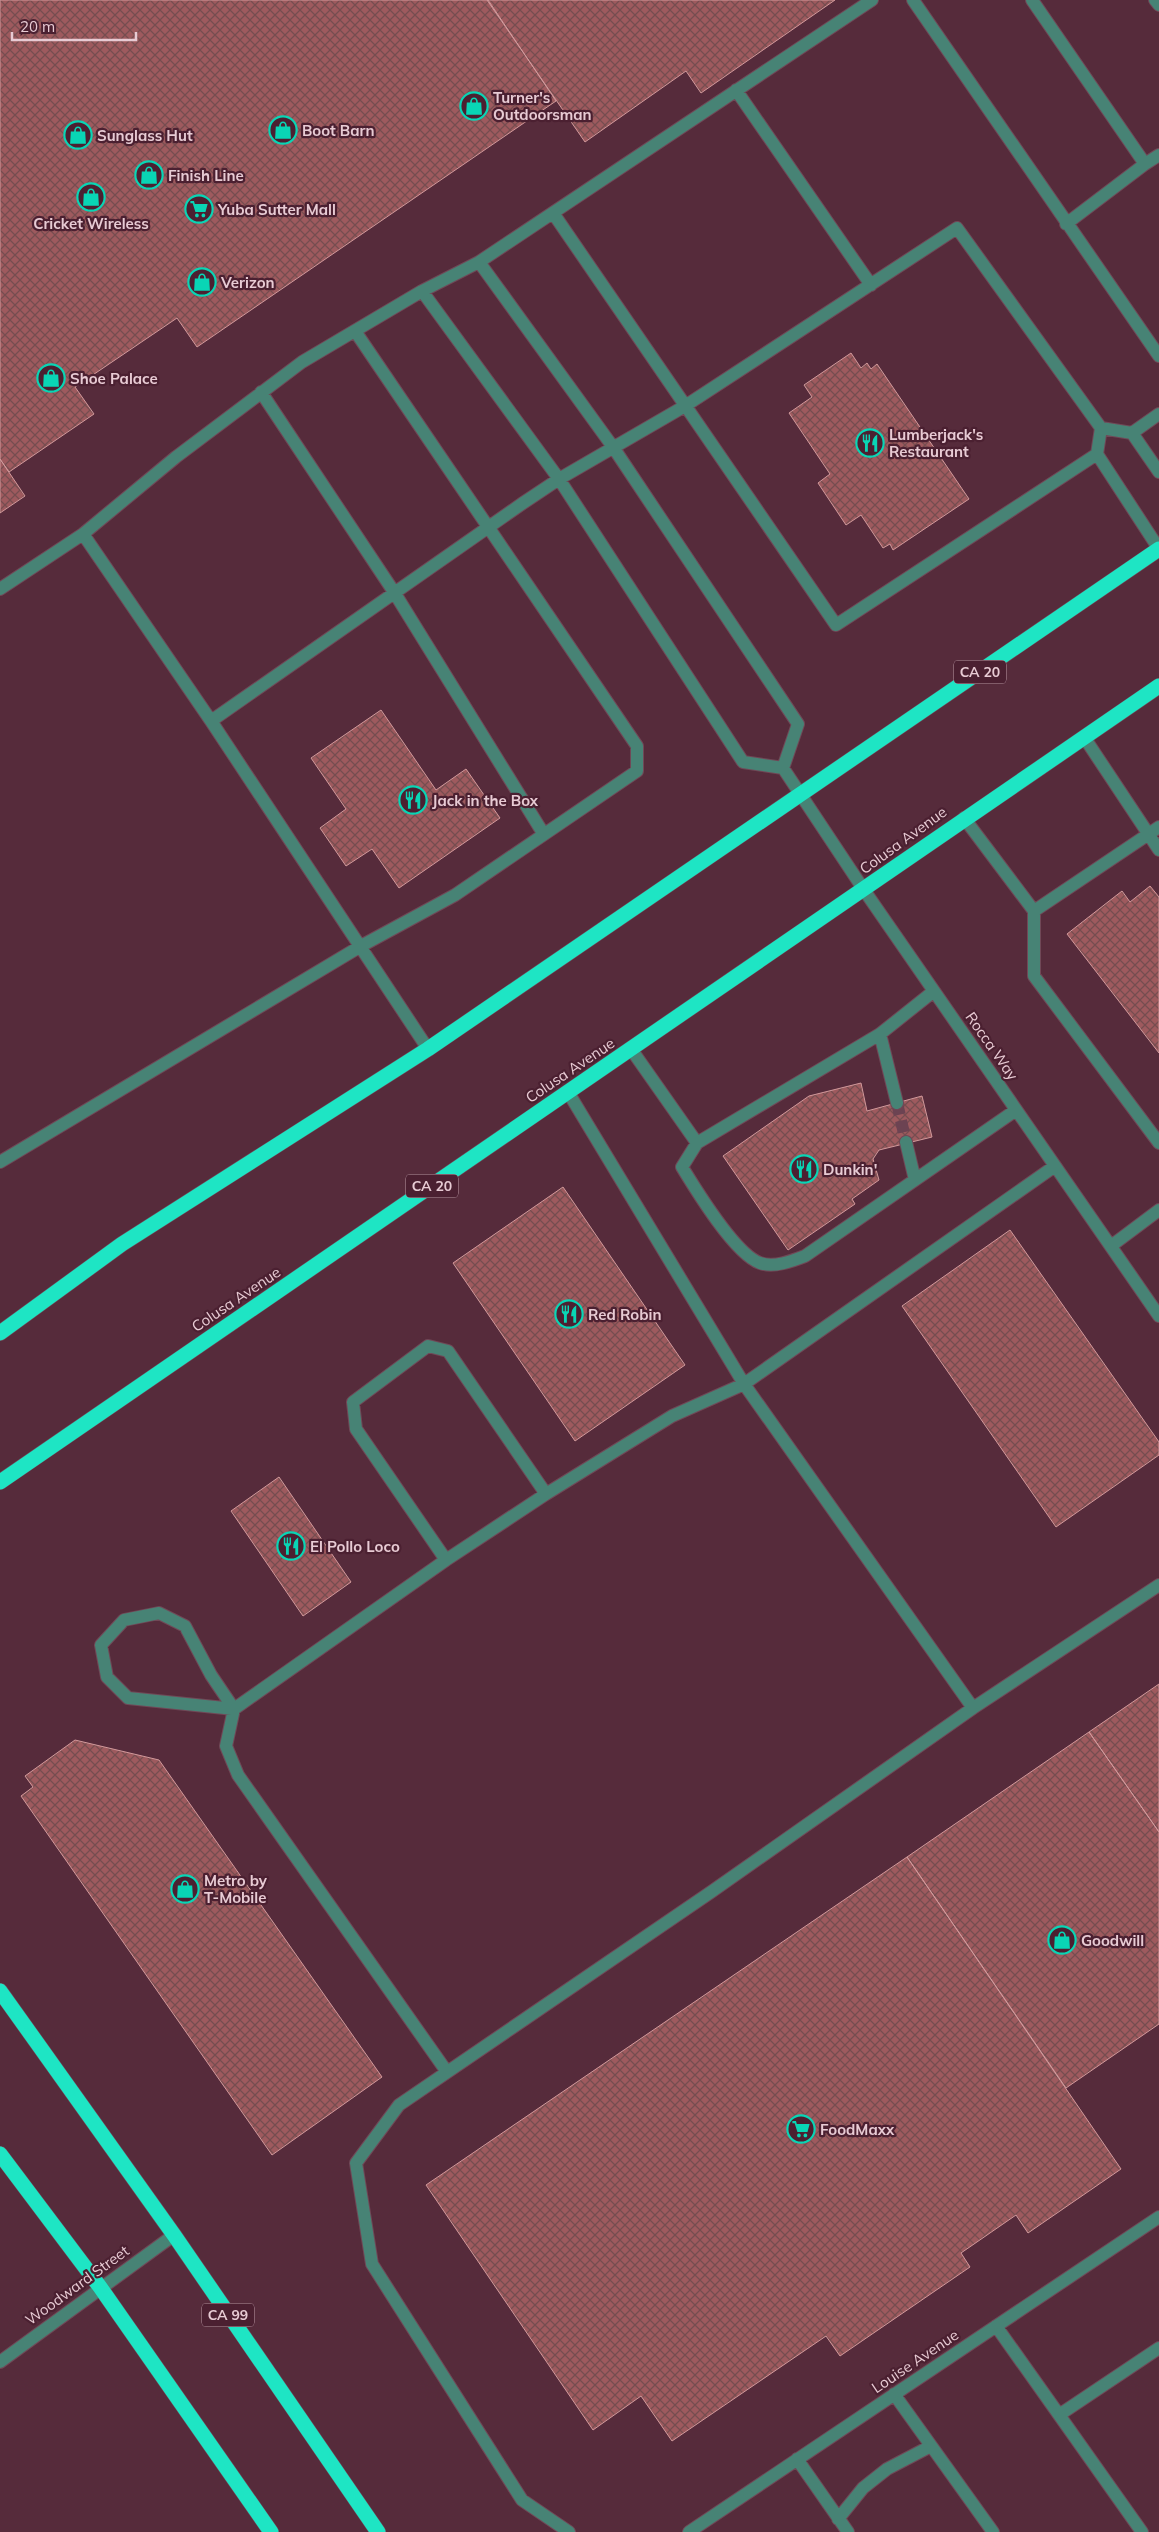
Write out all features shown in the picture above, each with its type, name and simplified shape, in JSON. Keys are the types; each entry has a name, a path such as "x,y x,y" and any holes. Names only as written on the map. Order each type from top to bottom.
{"highway":[{"name":"CA 20","path":"0,1333 122,1244 428,1049 1159,549"},
{"name":"Colusa Avenue","path":"0,1482 864,890 964,818 1159,686"},
{"name":"CA 99","path":"0,1991 174,2235 378,2532"},
{"path":"0,2154 100,2288 271,2532"}],"street":[{"path":"0,589 83,534 176,457 302,362 422,291 479,262 872,0"},
{"path":"913,0 1159,356"},
{"path":"1032,0 1146,164"},
{"path":"1155,0 1159,5"},
{"path":"736,90 871,285"},
{"path":"1066,224 1159,155"},
{"path":"553,213 836,624 1097,454"},
{"path":"211,721 558,479 685,406 957,228 1101,428 1097,454 1159,549"},
{"path":"422,291 558,479 743,762 783,768 798,724 613,447 479,262"},
{"path":"0,1162 361,946 455,895 543,833 638,771 637,746 490,526 355,330"},
{"path":"261,392 394,592 543,833"},
{"path":"1101,428 1132,433 1159,414"},
{"path":"1132,433 1159,472"},
{"path":"83,534 211,721 428,1049"},
{"path":"1084,737 1159,850"},
{"name":"Rocca Way","path":"783,768 864,890 1159,1316"},
{"path":"964,818 1034,911 1034,976 1159,1143"},
{"path":"1034,911 1159,827"},
{"path":"934,991 880,1034 697,1143 682,1167 739,1248 759,1263 788,1262 805,1256 1016,1110"},
{"path":"880,1034 896,1103"},
{"path":"631,1049 697,1143"},
{"path":"568,1092 744,1384 974,1708"},
{"path":"906,1142 915,1180"},
{"path":"447,2072 238,1774 226,1746 234,1709 211,1675 185,1626 158,1613 124,1620 101,1645 107,1677 128,1698 234,1709 446,1560 546,1494 672,1416 744,1384 1055,1166"},
{"path":"1111,1246 1159,1210"},
{"path":"446,1560 356,1429 353,1402 428,1346 448,1351 546,1494"},
{"path":"569,2532 522,2500 372,2264 356,2163 399,2105 711,1892 974,1708 1159,1585"},
{"name":"Louise Avenue","path":"689,2532 1159,2217"},
{"name":"Woodward Street","path":"0,2362 174,2235"},
{"path":"996,2326 1142,2532"},
{"path":"1059,2414 1159,2348"},
{"path":"894,2394 993,2532"},
{"path":"838,2519 863,2488 887,2468 931,2446"},
{"path":"797,2459 848,2532"}],"building":[{"name":"Yuba Sutter Mall","path":"0,0 488,0 556,101 197,347 177,318 75,387 94,414 9,472 0,459"},
{"path":"487,0 835,0 701,93 686,71 585,142"},
{"name":"Lumberjack's Restaurant","path":"851,353 861,368 867,363 871,369 877,364 969,499 893,550 890,544 883,548 861,515 846,525 818,483 830,474 789,413 812,397 804,385"},
{"path":"0,459 25,496 0,513"},
{"name":"Jack in the Box","path":"381,710 436,790 466,769 500,818 399,888 372,849 346,866 320,828 346,809 311,758"},
{"path":"1150,886 1159,897 1159,1053 1067,934 1122,891 1130,902"},
{"name":"Dunkin'","path":"861,1083 867,1111 922,1096 932,1137 879,1150 873,1159 879,1180 852,1199 855,1204 788,1250 723,1156 809,1096"},
{"name":"Red Robin","path":"563,1187 685,1365 575,1441 453,1263"},
{"path":"1010,1230 1159,1442 1159,1455 1056,1527 902,1306"},
{"name":"El Pollo Loco","path":"279,1477 351,1582 303,1616 231,1511"},
{"path":"1159,1684 1159,1832 1089,1732"},
{"name":"Goodwill","path":"1089,1732 1159,1832 1159,2024 1066,2088 907,1857"},
{"path":"75,1740 159,1760 382,2077 272,2155 21,1796 33,1787 25,1776"},
{"name":"FoodMaxx","path":"907,1857 1121,2169 1028,2233 1016,2215 961,2253 970,2267 840,2356 826,2336 672,2441 641,2396 593,2430 426,2185"}],"tunnel":[{"path":"897,1103 906,1142"}],"place":[{"name":"Turner's Outdoorsman","path":"474,106"},
{"name":"Boot Barn","path":"283,130"},
{"name":"Sunglass Hut","path":"78,135"},
{"name":"Finish Line","path":"149,175"},
{"name":"Cricket Wireless","path":"91,197"},
{"name":"Yuba Sutter Mall","path":"199,209"},
{"name":"Verizon","path":"202,282"},
{"name":"Shoe Palace","path":"51,378"},
{"name":"Lumberjack's Restaurant","path":"870,443"},
{"name":"Jack in the Box","path":"413,800"},
{"name":"Dunkin'","path":"804,1169"},
{"name":"Red Robin","path":"569,1314"},
{"name":"El Pollo Loco","path":"291,1546"},
{"name":"Metro by T-Mobile","path":"185,1889"},
{"name":"Goodwill","path":"1062,1940"},
{"name":"FoodMaxx","path":"801,2129"}]}
